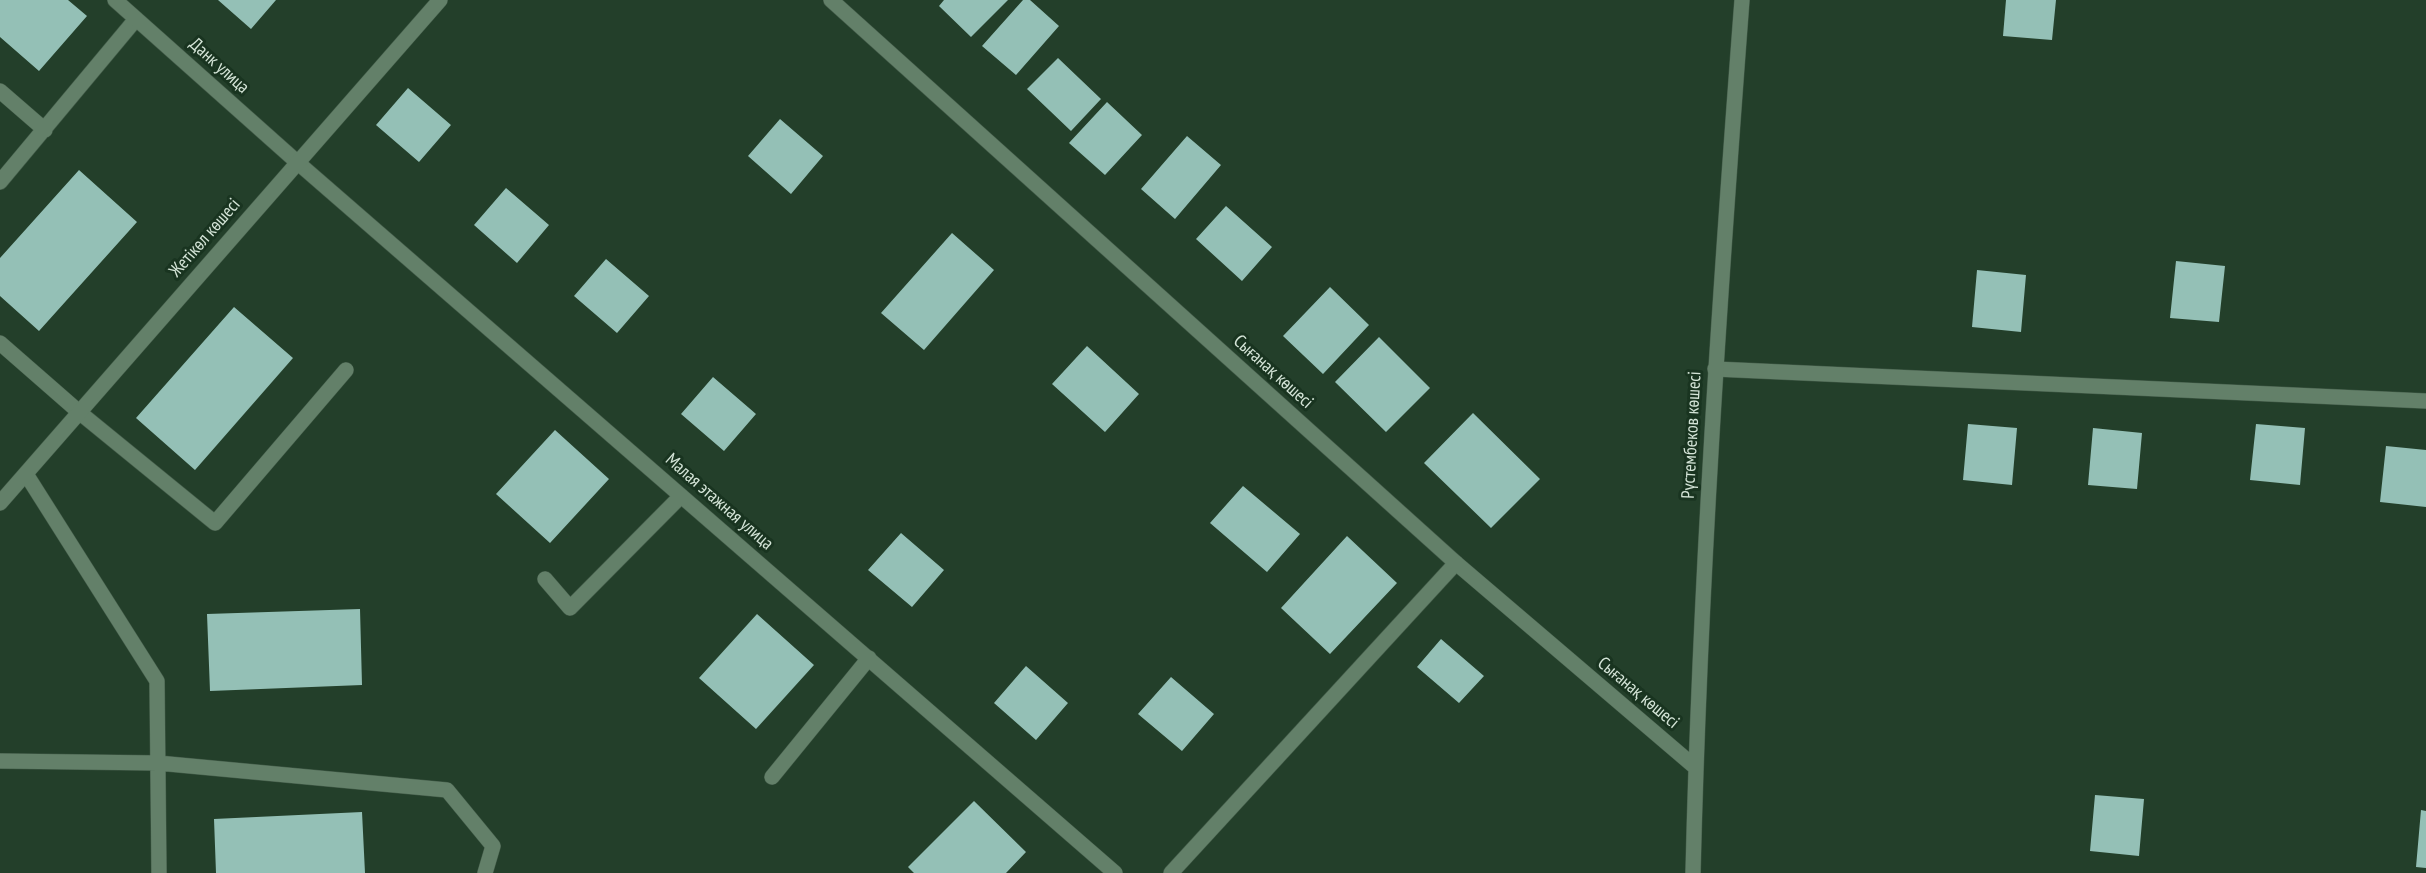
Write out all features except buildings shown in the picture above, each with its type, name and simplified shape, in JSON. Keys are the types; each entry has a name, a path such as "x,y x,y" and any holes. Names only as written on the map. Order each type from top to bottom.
{"street":[{"name":"Данк улица","path":"115,0 297,162"},
{"name":"Жетікөл көшесі","path":"0,503 440,0"},
{"name":"Сығанақ көшесі","path":"831,0 1456,563 1695,767"},
{"name":"Рүстембеков көшесі","path":"1693,873 1695,767 1714,369 1742,0"},
{"path":"0,182 136,19"},
{"path":"0,91 45,130"},
{"name":"Малая этажная улица","path":"297,162 1115,873"},
{"path":"0,344 215,523 346,370"},
{"path":"1714,369 2426,401"},
{"path":"26,474 157,681 159,873"},
{"path":"545,579 570,608 681,496"},
{"path":"1171,873 1456,563"},
{"path":"772,777 869,658"},
{"path":"0,761 158,763 447,790 494,846 484,873"}]}
